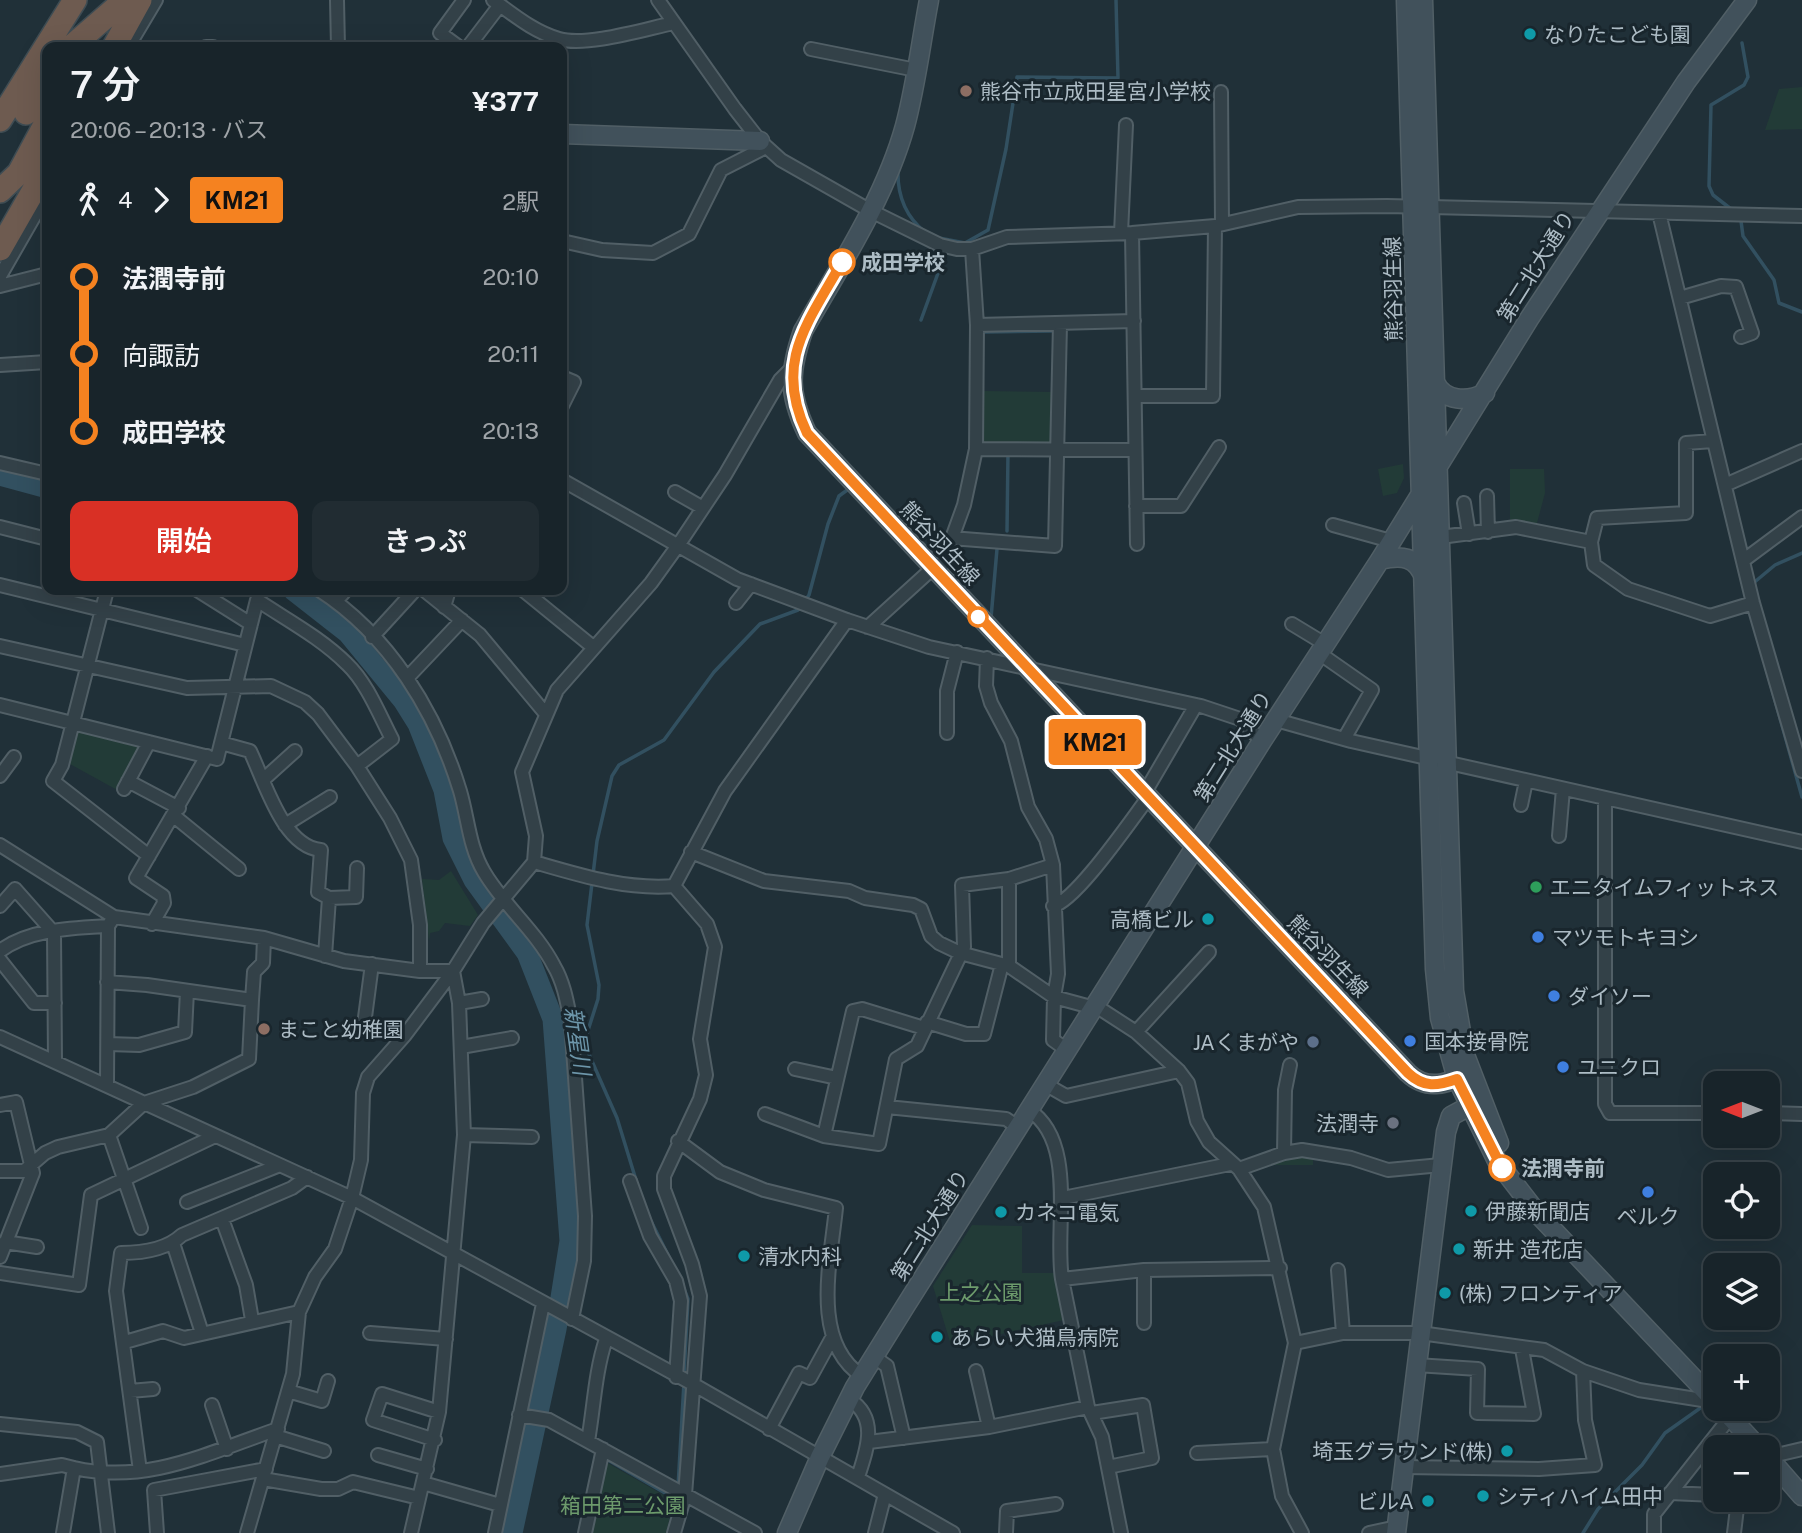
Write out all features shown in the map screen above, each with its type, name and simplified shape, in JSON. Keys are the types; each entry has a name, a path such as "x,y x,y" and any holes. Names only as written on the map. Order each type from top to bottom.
{"highway":[{"path":"53,42 75,0"},
{"path":"77,42 125,0"},
{"path":"117,42 140,0"},
{"path":"16,114 42,64"},
{"path":"16,114 42,84"},
{"path":"0,191 19,173 42,130"},
{"path":"0,249 42,176"}],"main road":[{"name":"熊谷羽生線","path":"929,0 905,125 869,210 803,331 792,368 792,391 807,433 1196,850 1418,1082 1439,1085 1464,1076"},
{"name":"熊谷羽生線","path":"1406,0 1435,382 1438,467 1425,582 1438,759"},
{"name":"熊谷羽生線","path":"1423,0 1422,491 1432,538 1438,759 1436,983 1443,1031 1502,1159 1537,1213 1703,1391"},
{"name":"第二北大通り","path":"787,1533 820,1457 862,1376 1018,1127 1380,560 1598,211 1686,82 1748,0"},
{"path":"567,134 763,144"},
{"path":"1435,382 1441,392 1449,397 1467,400 1485,393"},
{"path":"1380,560 1400,556 1411,559 1420,566 1425,582"},
{"path":"1396,1530 1447,1122 1451,1116 1475,1103"},
{"path":"1734,1421 1746,1435"},
{"path":"1780,1471 1802,1496"}],"street":[{"path":"131,42 156,0"},
{"path":"337,0 338,42"},
{"path":"452,42 440,33 464,0"},
{"path":"657,0 763,144 800,172 940,245 972,249 1007,237 1127,233 1218,225 1298,207 1422,207 1802,216"},
{"path":"471,42 496,3 538,31 562,40 584,40 674,23"},
{"path":"811,49 916,71"},
{"path":"1135,396 1213,396 1221,92"},
{"path":"1126,125 1137,544"},
{"path":"567,242 602,250 653,253 689,234 721,170 763,144"},
{"path":"0,276 42,203"},
{"path":"1660,213 1713,441 1744,560 1749,601 1784,724 1801,764"},
{"path":"868,627 936,571 964,505 976,449 977,325 972,249"},
{"path":"0,286 42,275"},
{"path":"1680,298 1721,286 1736,287 1752,333 1741,337"},
{"path":"977,325 1133,321"},
{"path":"951,538 1055,546 1060,324"},
{"path":"0,365 42,362"},
{"path":"247,1533 288,1391 299,1312 315,1277 335,1249 352,1198 360,1160 363,1093 368,1077 405,1035 453,971 483,923 534,862 536,836 522,772 557,690 651,583 703,508 780,380 792,368"},
{"path":"567,379 574,382 567,396"},
{"path":"1713,441 1686,443 1686,513 1597,518 1591,542 1594,565 1628,589 1710,616 1749,601"},
{"path":"1136,506 1181,506 1219,447"},
{"path":"976,449 1135,450"},
{"path":"1725,485 1802,451"},
{"path":"0,463 42,473"},
{"path":"567,483 751,584 847,620 957,652 1196,705 1240,719 1262,741"},
{"path":"675,492 703,508"},
{"path":"1487,496 1488,531"},
{"path":"1464,503 1469,534"},
{"path":"1744,560 1802,517"},
{"path":"1333,525 1391,541"},
{"path":"0,527 42,538"},
{"path":"1432,538 1516,527 1591,542"},
{"path":"736,603 751,584"},
{"path":"0,585 245,645"},
{"path":"106,595 74,723 62,765 53,781 149,856"},
{"path":"205,595 251,624"},
{"path":"327,595 372,637 408,677 446,752 460,792 473,848 484,872 555,967 564,990 571,1021 585,1216 584,1261 572,1319"},
{"path":"336,601 341,595"},
{"path":"372,637 410,595"},
{"path":"430,595 480,635 545,713"},
{"path":"444,607 448,595"},
{"path":"529,595 593,647"},
{"path":"0,705 217,759 257,600 317,639 348,665 367,692 392,739 357,766"},
{"path":"408,677 461,620"},
{"path":"674,886 725,792 847,620"},
{"path":"1292,624 1372,690 1344,739"},
{"path":"0,646 187,688 271,685 304,702 318,713 357,766 390,818 411,860 420,925 420,971"},
{"path":"947,733 947,691 957,652"},
{"path":"987,658 986,686 991,703 1012,741 1028,807 1046,839 1053,866 1058,974 1054,997 1053,1040 1067,1050"},
{"path":"1053,906 1063,904 1077,889 1146,796 1196,705"},
{"path":"1276,720 1344,739 1802,842"},
{"path":"149,742 126,785 176,812 239,869"},
{"path":"221,743 250,751 285,825 295,840 309,849 321,850 318,892 329,898 356,897 357,868"},
{"path":"264,779 295,751"},
{"path":"152,924 164,903 163,896 136,878 207,756"},
{"path":"0,775 15,757"},
{"path":"1521,805 1526,781"},
{"path":"1559,836 1563,789"},
{"path":"285,825 330,797"},
{"path":"1605,798 1605,1104 1610,1113 1703,1113"},
{"path":"0,845 111,921"},
{"path":"691,852 764,881 849,891 865,898 913,905 921,909 931,936 960,953 1006,965 1054,997 1092,1010 1102,1010 1136,1032 1179,1071 1188,1083 1203,1132 1235,1167 1264,1207 1295,1343 1273,1450 1282,1496 1302,1533"},
{"path":"534,862 604,881 653,888 674,886"},
{"path":"765,1114 824,1136 879,1144 896,1059 918,1046 925,1025 964,947 962,885 1009,879 1053,866"},
{"path":"824,1136 853,1011 862,1009 967,1034 984,1034 1006,965 1009,879"},
{"path":"674,886 707,924 715,947 700,1039 706,1075 700,1099 666,1165 664,1189 692,1264 700,1296 690,1383 683,1494 674,1533"},
{"path":"0,906 15,889 54,933 55,1061"},
{"path":"326,956 329,898"},
{"path":"0,951 16,939 111,921 264,938 326,956 420,971 453,971"},
{"path":"107,1084 107,982 111,921"},
{"path":"0,1171 24,1171 45,1153 58,1147 109,1135 145,1103 193,1087 249,1059 254,972 263,963 264,938"},
{"path":"1136,1032 1209,952"},
{"path":"0,960 34,1003 55,1003"},
{"path":"364,1025 372,964"},
{"path":"411,1533 435,1440 439,1412 464,1135 459,1003 453,971"},
{"path":"107,982 252,1000"},
{"path":"108,1044 139,1045 185,1032 187,991"},
{"path":"459,1003 482,999"},
{"path":"0,1037 352,1198 858,1477 946,1531"},
{"path":"461,1046 512,1038"},
{"path":"1284,1153 1285,1090 1290,1065"},
{"path":"795,1069 837,1078"},
{"path":"1045,1084 1066,1096 1179,1071"},
{"path":"0,1105 16,1102 33,1174 29,1191 12,1221 0,1257"},
{"path":"887,1107 1006,1119 1018,1127"},
{"path":"1029,1110 1044,1120 1059,1171 1063,1198 1059,1258 1062,1279 1090,1410 1108,1467 1121,1533"},
{"path":"1780,1114 1802,1114"},
{"path":"109,1135 141,1228"},
{"path":"464,1135 532,1137"},
{"path":"0,1273 79,1285 91,1195 215,1136"},
{"path":"678,1141 720,1172 764,1189 836,1208 827,1296 833,1336 840,1354 850,1368 862,1376"},
{"path":"1063,1198 1235,1167 1302,1150 1329,1153 1388,1170 1441,1165"},
{"path":"187,1202 280,1166"},
{"path":"140,1471 125,1342 116,1291 121,1254 138,1253 173,1243 182,1235 292,1188 307,1177"},
{"path":"629,1181 650,1236 676,1281 681,1301 677,1377"},
{"path":"222,1219 246,1285 252,1320"},
{"path":"5,1242 37,1247"},
{"path":"173,1243 202,1333"},
{"path":"1062,1279 1144,1270 1280,1268"},
{"path":"1144,1270 1144,1323"},
{"path":"1338,1270 1343,1333"},
{"path":"495,1533 544,1304"},
{"path":"125,1342 163,1331 184,1338 252,1320 299,1312"},
{"path":"370,1332 446,1339"},
{"path":"1295,1343 1343,1333 1420,1333 1544,1350 1583,1371 1639,1390 1703,1399"},
{"path":"769,1429 799,1373 810,1378 833,1336"},
{"path":"588,1441 598,1386 597,1366 606,1339"},
{"path":"1416,1365 1478,1369 1477,1413 1534,1414 1522,1349"},
{"path":"874,1357 887,1366 904,1438"},
{"path":"976,1371 989,1427"},
{"path":"1403,1467 1539,1469 1595,1465 1585,1420 1583,1371"},
{"path":"288,1391 322,1401 328,1381"},
{"path":"130,1391 153,1389"},
{"path":"435,1440 373,1420 382,1394 439,1412"},
{"path":"849,1399 860,1406 867,1416 869,1442 858,1477"},
{"path":"212,1405 227,1450"},
{"path":"869,1442 989,1427 1090,1410 1143,1405 1152,1458 1108,1467"},
{"path":"520,1415 548,1419 755,1533"},
{"path":"1654,1533 1654,1514 1721,1421"},
{"path":"0,1424 77,1432 97,1442 108,1533"},
{"path":"0,1474 62,1465 102,1474 158,1470 276,1433 324,1451"},
{"path":"1780,1454 1802,1449"},
{"path":"585,1533 603,1450"},
{"path":"1197,1453 1273,1450"},
{"path":"378,1455 427,1469"},
{"path":"63,1533 74,1468"},
{"path":"157,1533 154,1490 265,1474 321,1489 338,1489 353,1482 419,1497"},
{"path":"423,1483 500,1505"},
{"path":"1670,1493 1703,1494"},
{"path":"875,1533 885,1494"},
{"path":"1006,1533 1007,1511 1056,1504"},
{"path":"1734,1533 1737,1512"},
{"path":"1369,1533 1396,1530"}],"green space":[{"path":"1802,87 1802,129 1765,130 1779,89"},
{"path":"983,391 1053,392 1053,443 982,442"},
{"path":"1403,464 1404,478 1397,493 1383,496 1378,469"},
{"path":"1510,469 1544,469 1545,493 1537,523 1510,524"},
{"path":"78,729 144,746 119,791 70,764"},
{"path":"451,871 478,915 470,926 445,923 439,931 430,933 429,941 422,879 439,880"},
{"path":"1313,1154 1313,1165 1264,1165 1294,1155"},
{"name":"上之公園","path":"972,1225 1022,1226 1022,1273 1056,1273 1064,1320 951,1345 933,1286"},
{"name":"箱田第二公園","path":"604,1461 674,1501 666,1533 588,1533"}],"waterway":[{"path":"939,238 965,243 988,230 1006,149 1017,77 1118,78 1116,0"},
{"path":"1731,209 1713,195 1709,186 1711,105 1744,85 1748,77 1742,43"},
{"path":"898,169 899,187 907,212 925,232"},
{"path":"1741,221 1743,236 1774,280 1779,303 1802,312"},
{"path":"921,320 945,254"},
{"path":"985,332 1052,331"},
{"path":"1007,531 1008,452"},
{"name":"新星川","path":"0,475 42,487"},
{"path":"636,1180 617,1118 584,1043 598,999 599,985 587,925 597,841 612,776 619,765 664,740 714,672 760,624 798,610 809,595 828,524 839,496 850,488"},
{"path":"991,618 997,549"},
{"path":"1751,585 1775,565 1802,553"},
{"name":"新星川","path":"299,595 348,633 403,700 418,724 444,790 453,838 474,880 527,953 553,1019 570,1241 556,1329 512,1533"},
{"path":"1764,661 1802,797"},
{"path":"1054,846 1059,872"},
{"path":"1062,930 1064,974"},
{"path":"649,1217 669,1257"},
{"path":"684,1289 688,1299 684,1375"},
{"path":"678,1487 684,1382"},
{"path":"1583,1533 1598,1509 1642,1465 1665,1433 1703,1406"},
{"path":"608,1460 677,1500"},
{"path":"674,1511 677,1494"},
{"path":"1123,1515 1127,1533"}],"bus line":[{"name":"KM21","path":"842,262 803,331 792,368 792,391 807,433 1408,1073 1418,1082 1429,1086 1457,1079 1479,1128 1502,1168"}],"place":[{"name":"なりたこども園","path":"1530,34"},
{"name":"熊谷市立成田星宮小学校","path":"966,91"},
{"name":"成田学校","path":"842,262"},
{"name":"エニタイムフィットネス","path":"1536,887"},
{"name":"高橋ビル","path":"1208,919"},
{"name":"マツモトキヨシ","path":"1538,937"},
{"name":"ダイソー","path":"1554,996"},
{"name":"まこと幼稚園","path":"264,1029"},
{"name":"国本接骨院","path":"1410,1041"},
{"name":"JAくまがや","path":"1313,1042"},
{"name":"ユニクロ","path":"1563,1067"},
{"name":"法潤寺","path":"1393,1123"},
{"name":"法潤寺前","path":"1502,1168"},
{"name":"ベルク","path":"1648,1192"},
{"name":"伊藤新聞店","path":"1471,1211"},
{"name":"カネコ電気","path":"1001,1212"},
{"name":"新井 造花店","path":"1459,1249"},
{"name":"清水内科","path":"744,1256"},
{"name":"(株) フロンティア","path":"1445,1293"},
{"name":"あらい犬猫鳥病院","path":"937,1337"},
{"name":"埼玉グラウンド(株)","path":"1507,1451"},
{"name":"シティハイム田中","path":"1483,1496"},
{"name":"ビルA","path":"1428,1501"}]}
